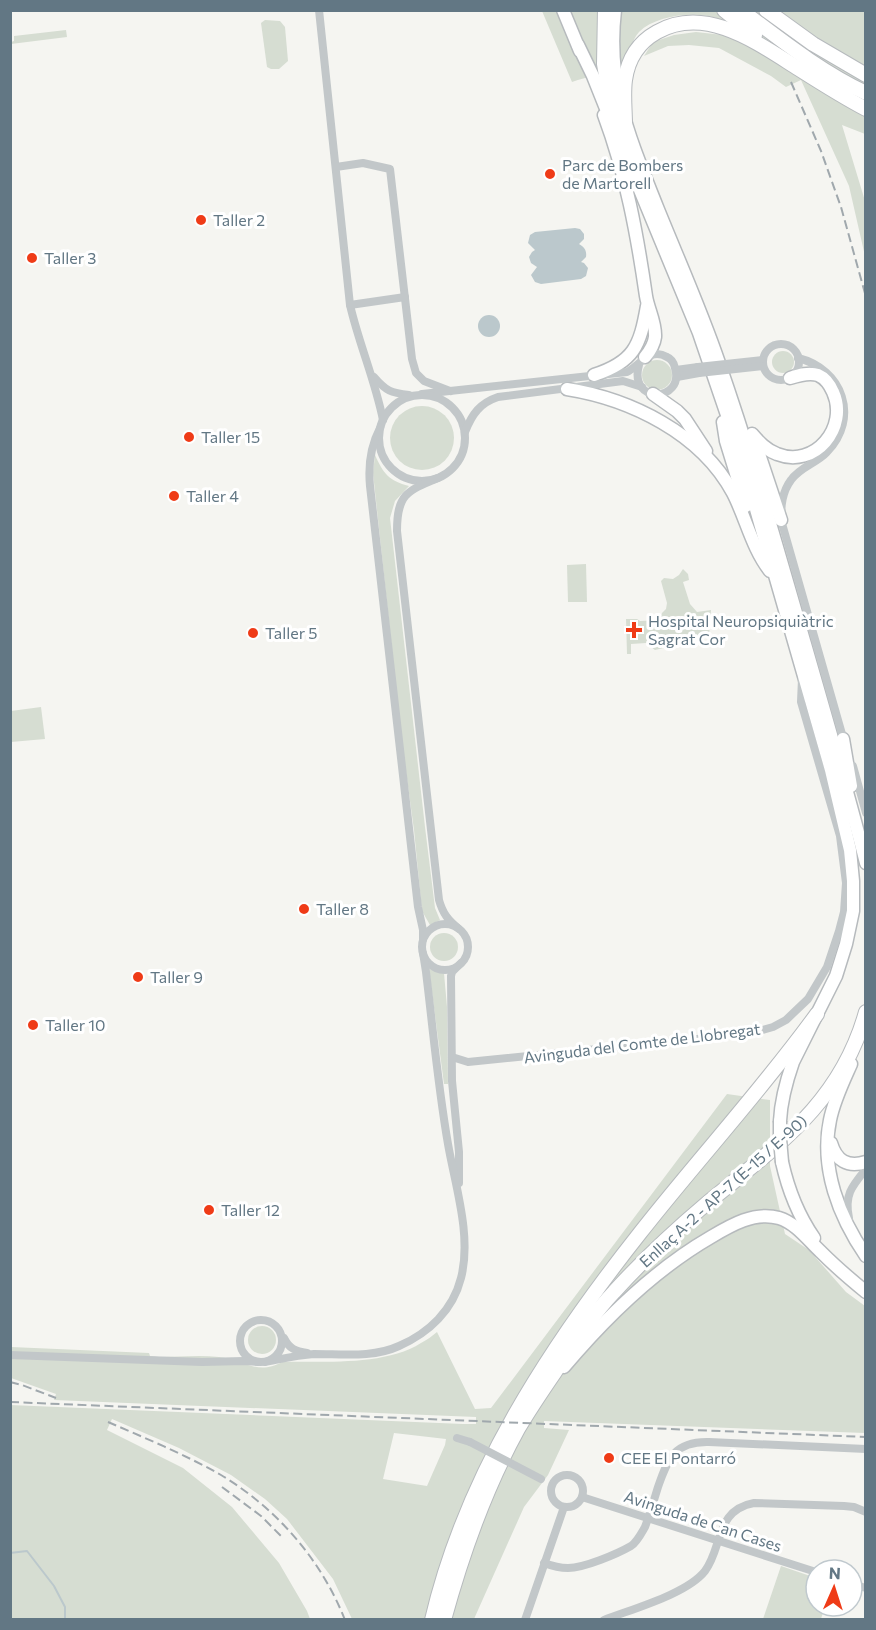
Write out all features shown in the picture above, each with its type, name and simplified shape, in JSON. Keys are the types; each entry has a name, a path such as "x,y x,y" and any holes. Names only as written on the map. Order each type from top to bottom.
{"highway":[{"path":"563,10 593,76 699,333 738,450 831,770 847,834 853,881 852,911 846,944 836,976 788,1076 781,1104 780,1121 782,1162 801,1218 841,1271"},
{"path":"605,10 604,64 611,104 630,164"},
{"path":"615,10 612,30 613,69 625,125 718,361 742,432 791,595 866,862"},
{"path":"724,10 782,54 866,107"},
{"path":"741,10 851,86 866,93"},
{"path":"766,10 813,44 866,75"},
{"path":"780,10 866,68"},
{"path":"625,125 625,79 631,59 639,45 650,36 677,24 710,24 755,41 836,93 866,107"},
{"path":"578,45 622,169 638,243 655,334 652,348 642,361"},
{"path":"594,375 624,362 633,351 638,342 648,305"},
{"path":"718,361 741,406 781,520"},
{"path":"752,434 771,452 792,457 818,449 831,434 836,422 837,410 831,386 818,375 810,374 790,378"},
{"path":"567,389 608,398 660,421 686,439 717,470"},
{"path":"647,391 685,419 732,492 761,559 775,577"},
{"path":"718,391 726,441 746,507 752,540"},
{"path":"843,739 858,835"},
{"name":"Enllaç A-2 - AP-7 (E-15 / E-90)","path":"444,1620 454,1581 477,1518 518,1430 568,1351 612,1293 664,1241 768,1155 801,1124 827,1094 846,1064 866,1012"},
{"name":"Enllaç A-2 - AP-7 (E-15 / E-90)","path":"432,1620 439,1591 467,1511 498,1445 555,1348 640,1233 779,1066 817,1014"},
{"path":"862,1251 842,1215 833,1188 828,1159 828,1132 831,1114 838,1095 866,1029"},
{"path":"828,1132 834,1153 841,1161 855,1165 866,1162"},
{"path":"538,1397 586,1341 635,1292 698,1245 728,1227 749,1218 766,1216 781,1218 792,1225 866,1292"}],"street":[{"path":"319,10 350,304 371,373 381,424 379,444 382,456 399,474 411,479 438,478"},
{"path":"336,167 363,163 390,169 411,359 416,374 424,381 451,391"},
{"path":"350,304 405,297"},
{"path":"782,344 793,349 798,358 797,371 790,378 781,380 768,375 763,363 768,350 782,344"},
{"path":"10,1355 262,1362 312,1354 356,1354 383,1351 411,1340 437,1322 455,1295 461,1280 465,1251 423,953 423,930 418,907 368,469 370,451 381,424 392,407 402,399 451,391 611,375 627,372 650,355 666,356 674,363 676,373 674,385 669,391 661,394 623,381 498,397 489,400 474,412 465,432"},
{"path":"798,358 816,365 833,379 845,407 844,421 841,432 826,454 792,478 782,499 781,520 866,813"},
{"path":"642,361 637,377 647,391"},
{"path":"676,373 763,363"},
{"path":"371,373 384,388 398,394 434,396 443,400 454,408 465,432 465,446 459,459 450,470 416,487 404,496 397,512 397,531 439,900 442,912 459,929 467,942 465,957 451,976 452,1081 459,1152 459,1203"},
{"name":"Avinguda del Comte de Llobregat","path":"452,1057 468,1062 706,1039 759,1031 786,1020 808,999 827,967 839,931 844,912 846,883 840,836 801,702 803,674"},
{"path":"423,939 426,933 438,925 445,924 459,929"},
{"path":"423,953 431,966 439,969 447,970 461,963"},
{"path":"862,1251 849,1218 847,1200 853,1186 866,1169"},
{"path":"221,1362 236,1355 239,1351 244,1327 263,1319 270,1321 281,1332 290,1348 312,1354"},
{"path":"240,1346 247,1357 262,1362 271,1360 280,1351 281,1332"},
{"path":"457,1438 470,1442 552,1485"},
{"path":"544,1563 560,1568 588,1565 632,1545 639,1537 648,1518 668,1462 679,1449 691,1443 866,1449"},
{"path":"564,1475 575,1477 582,1485 582,1497 577,1504 564,1507 553,1499 552,1485 564,1475"},
{"name":"Avinguda de Can Cases","path":"582,1497 804,1568"},
{"path":"604,1620 680,1590 693,1582 712,1558 724,1522 739,1508 750,1503 844,1506 865,1512"},
{"path":"525,1620 564,1507"}],"shaded area":[{"path":"542,11 865,11 865,134 842,125 865,201 865,256 849,186 801,80 786,87 771,76 719,48 689,45 668,46 644,56 653,42 674,35 696,32 723,35 766,54 742,32 717,18 694,15 669,17 639,32 620,64 572,82"},
{"path":"265,20 280,21 285,27 288,61 279,69 267,67 261,23"},
{"path":"66,30 67,37 11,44 14,36"},
{"path":"580,229 584,234 584,239 579,244 586,252 586,257 581,262 588,268 586,276 581,279 541,284 535,282 531,275 537,267 531,263 529,257 535,250 528,243 530,235 535,232"},
{"path":"485,315 493,315 500,322 500,330 493,337 485,337 478,330 478,322"},
{"path":"783,351 791,354 794,362 791,370 783,373 775,370 772,362 775,354"},
{"path":"657,360 668,364 672,375 668,386 657,390 646,386 642,375 646,364"},
{"path":"416,406 428,406 445,415 452,426 454,438 452,450 445,461 428,470 416,470 404,465 395,456 390,444 390,432 395,420 404,411"},
{"path":"375,455 388,475 396,482 409,486 395,501 390,518 435,908 440,920 430,925 422,911 402,742 373,473"},
{"path":"586,564 587,602 568,602 567,565"},
{"path":"683,569 688,574 689,580 683,582 690,604 697,612 711,610 709,637 655,650 646,643 631,644 631,654 627,654 626,619 660,620 667,603 661,581 664,578 673,579"},
{"path":"41,707 45,739 11,742 11,711"},
{"path":"444,933 454,937 458,947 454,957 444,961 434,957 430,947 434,937"},
{"path":"429,969 444,973 448,1084 444,1084"},
{"path":"727,1094 770,1100 770,1166 785,1234 809,1250 846,1292 865,1306 865,1433 544,1421 544,1428 569,1430 548,1475 524,1507 474,1619 352,1619 333,1579 287,1519 265,1499 231,1475 179,1448 112,1419 107,1430 183,1468 232,1507 279,1563 310,1619 11,1619 10,1405 463,1424 476,1424 476,1417 54,1400 56,1394 11,1378 11,1347 149,1353 150,1356 159,1357 219,1357 250,1366 265,1367 282,1362 354,1361 390,1356 425,1341 437,1332 475,1409 491,1408","holes":["394,1433 446,1439 427,1486 383,1479"]},
{"path":"262,1326 272,1330 276,1340 272,1350 262,1354 252,1350 248,1340 252,1330"},
{"path":"781,1566 804,1574 804,1618 821,1619 763,1619"}],"waterway":[{"path":"10,1553 27,1551 54,1586 65,1607 65,1620"}],"railway":[{"path":"791,82 821,151 841,207 866,297"},
{"path":"10,1382 56,1398"},
{"path":"10,1402 866,1437"},
{"path":"108,1422 208,1468 241,1488 260,1503 295,1537 310,1556 323,1576 345,1620"},
{"path":"222,1487 261,1516 281,1536"}],"place":[{"name":"Parc de Bombers de Martorell","path":"550,174"},
{"name":"Taller 2","path":"201,220"},
{"name":"Taller 3","path":"32,258"},
{"name":"Taller 15","path":"189,437"},
{"name":"Taller 4","path":"174,496"},
{"name":"Hospital Neuropsiquiàtric Sagrat Cor","path":"634,630"},
{"name":"Taller 5","path":"253,633"},
{"name":"Taller 8","path":"304,909"},
{"name":"Taller 9","path":"138,977"},
{"name":"Taller 10","path":"33,1025"},
{"name":"Taller 12","path":"209,1210"},
{"name":"CEE El Pontarró","path":"609,1458"}]}
